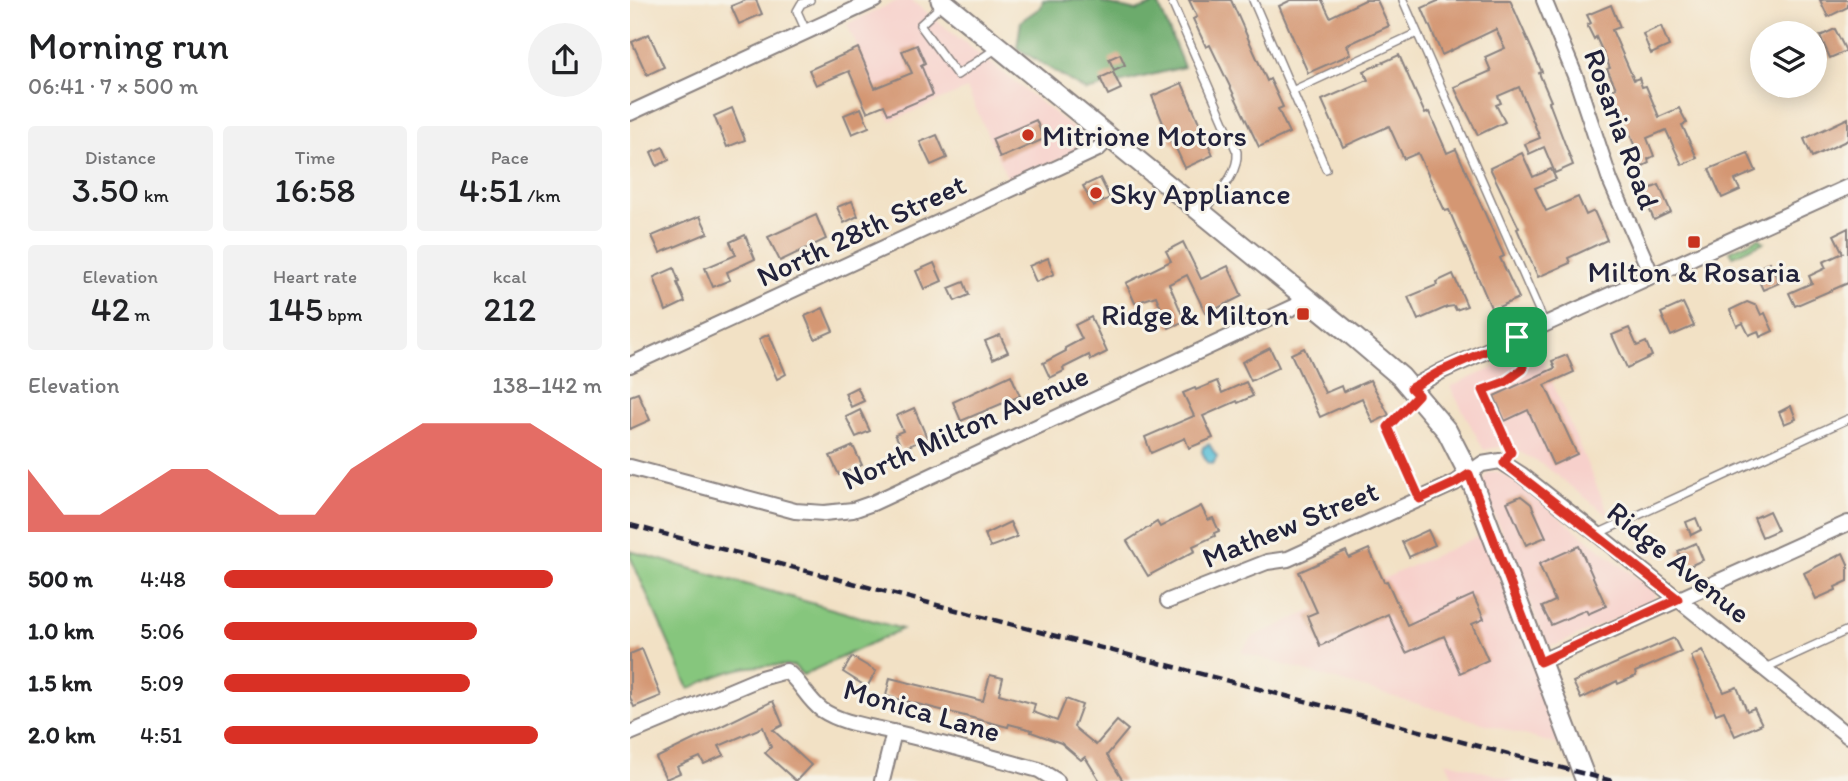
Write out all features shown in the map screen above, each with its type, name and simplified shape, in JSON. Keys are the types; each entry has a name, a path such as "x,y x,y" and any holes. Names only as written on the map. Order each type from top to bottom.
{"street":[{"path":"630,113 875,0"},
{"name":"Rosaria Road","path":"1544,0 1576,78 1609,180 1652,276"},
{"path":"943,1 1304,296 1414,391 1447,432 1469,474 1586,781"},
{"name":"North 28th Street","path":"630,365 1098,149 1110,137"},
{"path":"1414,391 1441,371 1848,187"},
{"name":"North Milton Avenue","path":"630,467 794,511 824,513 853,510 1296,306 1304,296"},
{"path":"1469,474 1488,462 1504,463"},
{"name":"Ridge Avenue","path":"1504,463 1847,734"},
{"name":"Mathew Street","path":"1168,601 1267,562 1288,559 1455,483 1469,474"},
{"path":"1540,662 1848,523"},
{"name":"Monica Lane","path":"630,733 761,678 786,671 797,679 808,696 823,710 853,724 1039,770 1056,781"},
{"path":"883,781 894,732"}],"lane":[{"path":"807,32 797,11 801,4 810,0"},
{"path":"1171,0 1237,152 1238,162 1233,174 1202,213"},
{"path":"1253,0 1326,169"},
{"path":"1403,0 1545,324"},
{"path":"943,1 920,25 957,75 998,47"},
{"path":"1293,91 1417,33"},
{"path":"1504,463 1511,452 1483,390 1505,382 1523,369 1523,353 1517,337"},
{"path":"1414,391 1388,427 1420,499"},
{"path":"1597,534 1848,419"},
{"path":"1765,668 1848,631"}],"shaded area":[{"path":"899,0 911,0 1093,144 1009,182 967,89 890,121 847,24"},
{"path":"1537,348 1610,517 1546,467 1508,445 1484,450 1450,387"},
{"path":"1496,471 1507,476 1656,593 1652,602 1557,645 1547,646 1482,484 1487,473"},
{"path":"1483,534 1565,747 1241,652 1253,637"},
{"path":"1446,761 1517,781 1455,781"}],"green space":[{"path":"1043,0 1101,0 1103,3 1136,11 1158,3 1184,67 1086,91 1017,48 1021,21 1041,7"},
{"path":"1759,238 1764,242 1733,256 1730,251"},
{"path":"630,551 902,629 803,675 794,666 752,667 716,676 689,689"}],"water":[{"path":"1209,444 1217,457 1213,464 1207,462 1202,452 1203,447"}],"building":[{"path":"746,0 756,0 762,14 739,24 731,6"},
{"path":"1189,0 1231,0 1267,81 1270,79 1283,107 1278,109 1289,133 1259,147 1210,45 1206,47 1193,19 1197,17"},
{"path":"1291,0 1322,0 1330,17 1365,0 1377,0 1389,26 1347,45 1351,54 1308,73 1279,6"},
{"path":"1440,0 1510,0 1542,72 1539,73 1573,165 1555,173 1544,147 1529,154 1525,144 1540,138 1519,87 1498,96 1501,103 1496,105 1505,122 1478,135 1454,87 1491,71 1485,57 1505,48 1496,29 1442,55 1422,8"},
{"path":"1820,0 1848,0 1848,7 1828,17"},
{"path":"1611,5 1620,27 1612,30 1634,80 1639,78 1642,87 1646,86 1659,117 1679,108 1687,123 1682,125 1697,158 1682,165 1666,130 1647,138 1654,156 1648,159 1649,163 1637,169 1631,154 1637,152 1612,90 1616,88 1607,69 1610,68 1596,37 1594,39 1587,25 1591,23 1587,15"},
{"path":"1661,26 1669,46 1651,54 1643,34"},
{"path":"1835,29 1846,51 1830,58 1827,51 1827,33"},
{"path":"649,34 664,67 647,75 632,42"},
{"path":"917,45 925,63 921,65 933,95 888,114 884,105 867,112 849,71 816,85 809,70 858,48 875,88 912,73 902,51"},
{"path":"1120,54 1125,65 1114,70 1109,59"},
{"path":"1399,55 1425,114 1429,112 1447,153 1456,149 1504,256 1500,258 1519,298 1492,310 1449,210 1445,211 1418,153 1404,159 1389,126 1343,147 1322,100 1368,80 1364,71"},
{"path":"1113,72 1121,89 1108,95 1100,78"},
{"path":"1182,83 1213,155 1185,168 1174,144 1172,145 1152,96"},
{"path":"732,108 745,140 727,147 714,116"},
{"path":"861,108 869,127 852,134 844,115"},
{"path":"1848,118 1848,140 1812,157 1804,139"},
{"path":"1036,120 1044,139 1000,158 992,139"},
{"path":"937,135 947,158 931,165 920,142"},
{"path":"663,147 669,160 657,166 651,152"},
{"path":"1522,153 1533,177 1551,169 1556,179 1535,188 1546,211 1578,197 1586,215 1594,211 1607,240 1568,258 1570,263 1538,277 1517,229 1519,228 1490,168"},
{"path":"1748,153 1756,171 1735,180 1740,190 1722,198 1709,169"},
{"path":"1100,178 1110,198 1093,206 1083,186"},
{"path":"1659,185 1671,212 1654,220 1642,192"},
{"path":"852,201 858,216 844,223 837,207"},
{"path":"816,215 826,239 780,261 768,237"},
{"path":"700,216 708,233 660,253 652,236"},
{"path":"1848,228 1848,283 1795,306 1789,293 1812,283 1809,276 1826,268 1823,262 1843,253 1834,235"},
{"path":"745,235 755,259 727,272 730,280 713,287 705,268 736,255 730,242"},
{"path":"1183,242 1201,279 1228,266 1242,296 1206,314 1187,275 1169,284 1185,321 1169,328 1156,296 1135,303 1126,283 1171,261 1166,251"},
{"path":"1048,258 1054,274 1036,282 1029,266"},
{"path":"1770,262 1779,283 1763,290 1754,270"},
{"path":"934,263 942,281 924,289 916,271"},
{"path":"674,268 685,302 666,311 654,277"},
{"path":"1453,274 1467,306 1456,310 1454,306 1447,307 1418,320 1408,297 1437,285 1436,282"},
{"path":"964,282 969,295 955,301 949,288"},
{"path":"1747,302 1757,306 1761,315 1765,313 1773,331 1760,337 1758,331 1749,335 1743,323 1737,326 1730,310"},
{"path":"1683,303 1694,326 1671,336 1661,313"},
{"path":"823,308 833,331 815,339 805,316"},
{"path":"1091,317 1107,352 1091,360 1089,355 1050,378 1043,363 1082,339 1075,325"},
{"path":"1629,328 1637,346 1646,342 1652,356 1627,368 1612,335"},
{"path":"769,334 786,374 777,379 759,339"},
{"path":"1000,335 1008,352 993,359 985,341"},
{"path":"1270,348 1279,367 1251,381 1242,362"},
{"path":"1304,348 1325,393 1341,386 1343,392 1370,380 1389,415 1373,423 1362,398 1320,417 1291,354"},
{"path":"1567,355 1574,372 1545,385 1577,454 1553,465 1528,410 1505,421 1494,396 1555,368 1552,361"},
{"path":"1011,375 1020,396 961,421 953,402"},
{"path":"1217,381 1222,393 1246,382 1253,396 1203,416 1213,438 1189,448 1185,438 1151,453 1145,437 1194,416 1183,393"},
{"path":"857,387 864,401 851,407 845,393"},
{"path":"638,393 650,420 630,429 630,396"},
{"path":"1791,406 1796,419 1784,424 1779,412"},
{"path":"914,408 927,438 902,449 895,434 903,431 896,416"},
{"path":"860,410 870,431 856,437 846,417"},
{"path":"853,446 862,465 839,475 830,456"},
{"path":"1521,496 1531,504 1546,537 1526,545 1507,502"},
{"path":"1201,506 1208,520 1213,518 1219,531 1214,533 1215,536 1193,546 1195,551 1148,576 1127,541 1157,522 1160,527"},
{"path":"1769,511 1778,530 1762,537 1754,518"},
{"path":"1696,518 1701,530 1691,535 1686,522"},
{"path":"1010,522 1017,537 990,547 985,534"},
{"path":"1428,530 1435,545 1409,557 1402,542"},
{"path":"1696,543 1703,560 1685,568 1678,551"},
{"path":"1579,546 1606,606 1588,614 1586,610 1551,625 1542,607 1555,601 1539,564"},
{"path":"1369,549 1407,625 1473,595 1484,619 1472,624 1488,660 1460,673 1444,636 1406,653 1388,614 1320,646 1307,616 1317,612 1299,572 1346,551 1349,558"},
{"path":"1843,553 1848,564 1848,581 1816,599 1804,573"},
{"path":"1674,638 1681,652 1635,672 1636,676 1618,684 1617,681 1581,699 1573,682"},
{"path":"642,649 661,696 634,707 630,697 630,654"},
{"path":"1702,650 1724,692 1737,687 1747,711 1754,708 1762,724 1735,736 1724,711 1716,714 1691,656"},
{"path":"852,657 876,671 867,687 843,672"},
{"path":"990,675 1003,678 999,694 1035,704 1033,712 1057,721 1066,699 1082,705 1074,727 1096,745 1117,721 1128,730 1107,755 1123,781 1100,781 1085,757 1081,760 1061,743 1031,732 1032,730 1009,724 1008,727 886,696 890,678 983,701"},
{"path":"773,701 783,725 773,730 811,765 796,781 765,753 771,747 763,727 719,746 724,755 704,764 700,757 677,767 680,773 666,779 656,758"}],"railway":[{"path":"630,525 1612,781"}],"place":[{"name":"Mitrione Motors","path":"1028,135"},
{"name":"Sky Appliance","path":"1096,193"},
{"name":"Milton & Rosaria","path":"1694,242"},
{"name":"Ridge & Milton","path":"1303,314"}],"route":[{"path":"1517,337 1523,353 1523,369 1505,382 1483,390 1511,452 1504,463 1678,599 1540,662 1469,474 1420,499 1388,427 1418,395 1411,388 1441,371 1517,337"}]}
